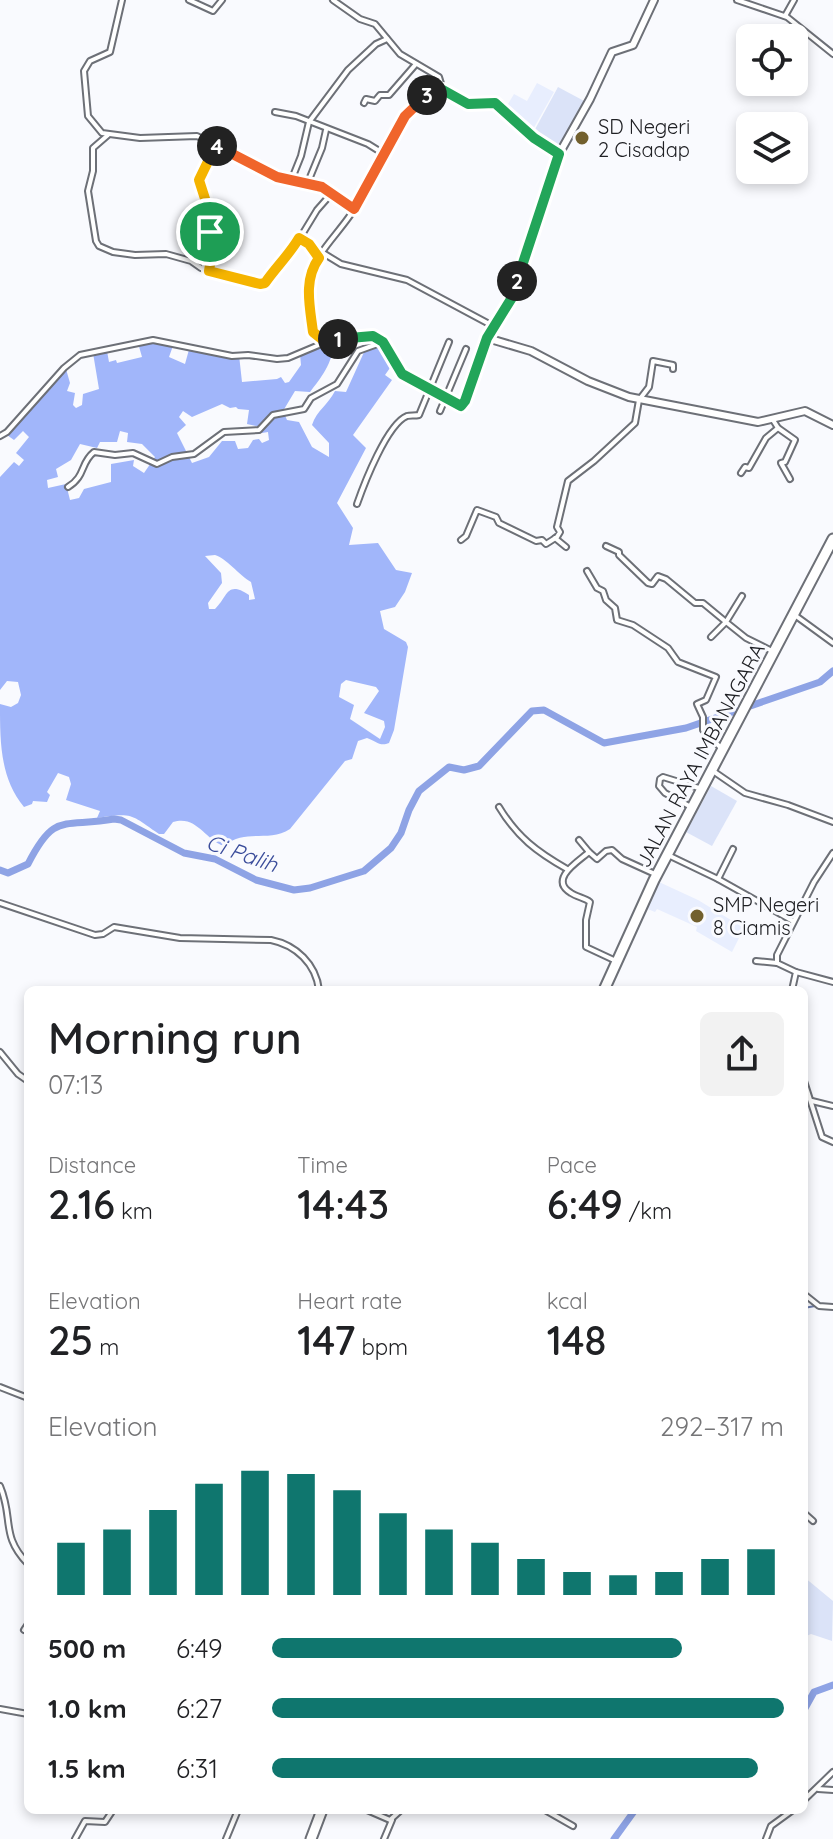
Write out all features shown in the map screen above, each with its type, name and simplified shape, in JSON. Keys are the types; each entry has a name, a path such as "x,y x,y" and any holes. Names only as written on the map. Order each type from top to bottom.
{"highway":[{"name":"JALAN RAYA IMBANAGARA","path":"606,986 657,874 833,539"},
{"path":"311,1839 320,1814"}],"street":[{"path":"122,0 110,52 90,61 84,71 88,116 102,133 140,138 193,136 270,174 291,181 308,182 332,193 354,209"},
{"path":"189,0 213,11 222,0"},
{"path":"333,0 360,19 375,24 400,54 439,77 443,90 468,104 488,101 497,104 534,138 559,154"},
{"path":"0,436 80,355 153,340 232,356 277,359 288,358 329,341 369,335 383,342 402,374 459,405 464,404 487,338 515,292 559,154 612,52 633,45 654,0"},
{"path":"737,0 785,16 833,54"},
{"path":"785,16 794,0"},
{"path":"291,181 309,122 348,70 376,44 387,39"},
{"path":"364,103 366,99 375,101 379,96 389,95 416,64"},
{"path":"329,341 315,336 309,302 311,272 354,209 413,107 424,97 443,90"},
{"path":"275,112 291,114 368,144 384,154"},
{"path":"308,182 322,150 326,130"},
{"path":"108,135 93,148 93,171 88,191 96,241 99,246 113,252 166,254 191,261 209,271 263,284 281,265 317,210 332,193"},
{"path":"209,271 212,245 207,205 199,180 216,145"},
{"path":"300,238 321,256 407,280 493,326"},
{"path":"487,338 531,351 588,381 639,400 750,422 773,420 805,411 833,425"},
{"path":"68,487 79,479 94,452 138,454 157,464 172,457 194,454 224,432 259,430 273,415 304,409 311,398 337,384 358,351 383,342"},
{"path":"357,504 376,457 391,433 405,417 419,415 449,342"},
{"path":"440,411 466,349"},
{"path":"461,540 466,536 477,510 496,517 499,523 536,541 542,540 546,544 555,538 560,532 557,527 568,481 635,423 639,400 649,387 653,361 674,365 673,369"},
{"path":"773,420 778,428 795,440 785,462 781,463 790,479"},
{"path":"741,473 745,467 749,468 766,438 778,428"},
{"path":"555,538 566,547"},
{"path":"606,546 619,552 648,583 652,584 658,576 666,579 693,602 703,603 746,638 774,652"},
{"path":"587,571 615,608 617,620 633,625 668,648 678,662 716,677 706,700 697,704 704,731 723,750"},
{"path":"711,637 726,622 742,596"},
{"path":"794,614 833,643"},
{"path":"713,771 745,793 833,822"},
{"path":"693,808 665,793 659,786 660,779 663,777 703,789"},
{"path":"499,807 510,825 531,847 567,870"},
{"path":"579,840 597,859 612,850 622,859 657,874"},
{"path":"718,879 733,849"},
{"path":"589,852 567,870 563,879 566,889 590,902 586,947 616,961"},
{"path":"777,963 778,952 833,853"},
{"path":"668,855 794,921"},
{"path":"0,903 95,935 114,927 180,938 271,940 283,943 297,951 315,972 318,986"},
{"path":"756,961 777,963 796,972 833,982"},
{"path":"793,986 796,972"},
{"path":"0,1052 24,1078"},
{"path":"808,1091 822,1137 833,1142"},
{"path":"812,1101 833,1106"},
{"path":"808,1297 818,1305 833,1307"},
{"path":"0,1387 24,1396"},
{"path":"0,1486 3,1529 13,1553 24,1561"},
{"path":"808,1517 813,1521"},
{"path":"0,1709 24,1713"},
{"path":"808,1796 833,1772"},
{"path":"816,1789 833,1790"},
{"path":"75,1839 85,1821 105,1822 110,1814"},
{"path":"226,1839 236,1814"},
{"path":"377,1814 392,1820"},
{"path":"384,1839 397,1814"},
{"path":"552,1814 573,1826"},
{"path":"766,1839 771,1826 788,1814"}],"shaded area":[{"path":"537,83 554,92 531,133 505,109 514,94 527,101"},
{"path":"558,87 586,102 558,151 533,133"},
{"path":"138,343 174,343 169,357 185,364 190,346 239,355 242,382 281,377 285,383 301,365 300,354 333,343 329,363 310,392 295,391 283,411 287,420 299,422 312,447 329,457 329,443 312,425 317,415 335,391 346,392 365,350 384,346 392,365 385,375 392,380 353,435 366,448 337,503 353,528 349,545 378,543 396,570 412,573 395,607 380,611 384,629 406,642 408,647 394,730 386,744 367,738 358,741 352,759 345,761 290,829 282,833 249,836 224,846 188,822 173,822 164,834 159,834 125,815 97,818 100,811 66,800 71,784 69,777 58,773 47,792 50,795 47,802 33,801 24,807 6,772 1,746 0,704 11,707 18,703 21,695 18,682 7,681 0,690 0,477 14,462 19,466 24,460 16,453 29,437 23,431 14,440 7,435 51,380 66,369 70,383 67,391 75,393 73,405 76,408 82,405 83,394 99,389 93,353 107,351 109,362 116,360 117,363 142,357","holes":["222,404 249,410 247,424 261,427 262,433 268,432 269,440 262,443 259,439 253,440 248,448 238,449 235,441 222,441 209,457 192,463 177,433 186,425 179,417 183,411 192,417","120,431 128,433 127,442 142,444 155,457 144,473 133,466 134,460 111,464 111,482 84,489 79,498 70,500 66,484 48,488 47,480 58,477 56,469 71,460 80,444 97,448 100,442 117,442","205,556 219,557 251,582 255,599 249,600 249,595 236,589 228,592 215,609 209,609 208,603 222,583 221,573","346,680 376,687 379,691 364,713 384,721 380,739 350,719 354,705 339,697 341,684"]},
{"path":"711,786 737,801 712,846 686,832"},
{"name":"SMP Negeri 8 Ciamis","path":"659,882 698,900 744,928 732,952 696,931 697,927 657,909 655,912 645,908"},
{"path":"808,1580 833,1601 832,1641 808,1635"}],"waterway":[{"name":"Ci Palih","path":"0,870 8,873 28,864 46,836 62,825 114,819 184,853 215,859 256,880 294,890 310,888 364,871 391,848 419,791 449,767 464,770 479,766 532,711 544,710 604,743 686,728 820,682 833,671"},
{"path":"825,1305 833,1304"},
{"path":"808,1307 815,1306"},
{"path":"808,1703 814,1692 833,1685"},
{"path":"614,1839 632,1814"}],"place":[{"name":"SD Negeri 2 Cisadap","path":"582,138"},
{"name":"SMP Negeri 8 Ciamis","path":"697,916"}],"route":[{"path":"440,90 471,105 488,101 497,104 534,138 559,154 515,292 487,338 461,406 402,374 383,342 373,336 329,341 315,336 309,281 319,258 301,238 265,283 260,284 209,271 212,252 210,232 207,205 199,180 216,145 277,177 322,187 354,209 405,116 424,97 440,90"}]}
